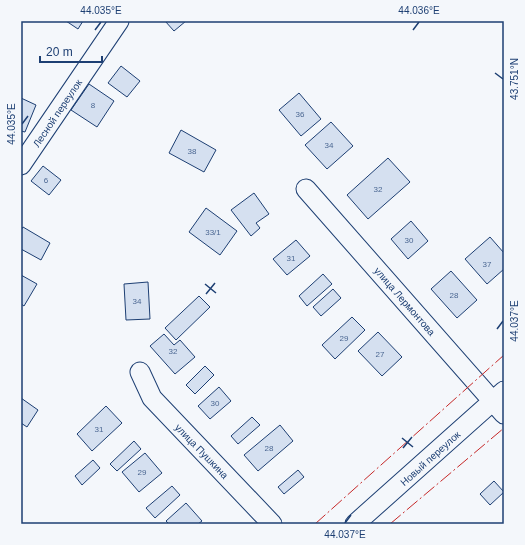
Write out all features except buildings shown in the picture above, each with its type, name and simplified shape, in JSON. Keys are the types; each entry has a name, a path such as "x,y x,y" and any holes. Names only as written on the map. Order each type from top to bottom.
{"street":[{"name":"Лесной переулок","path":"21,165 119,21"},
{"name":"улица Лермонтова","path":"306,189 500,402"},
{"name":"улица Пушкина","path":"140,372 152,398 272,524"},
{"name":"Новый переулок","path":"355,524 500,402"}],"power":[{"path":"315,524 504,355"},
{"path":"390,524 504,428"}]}
